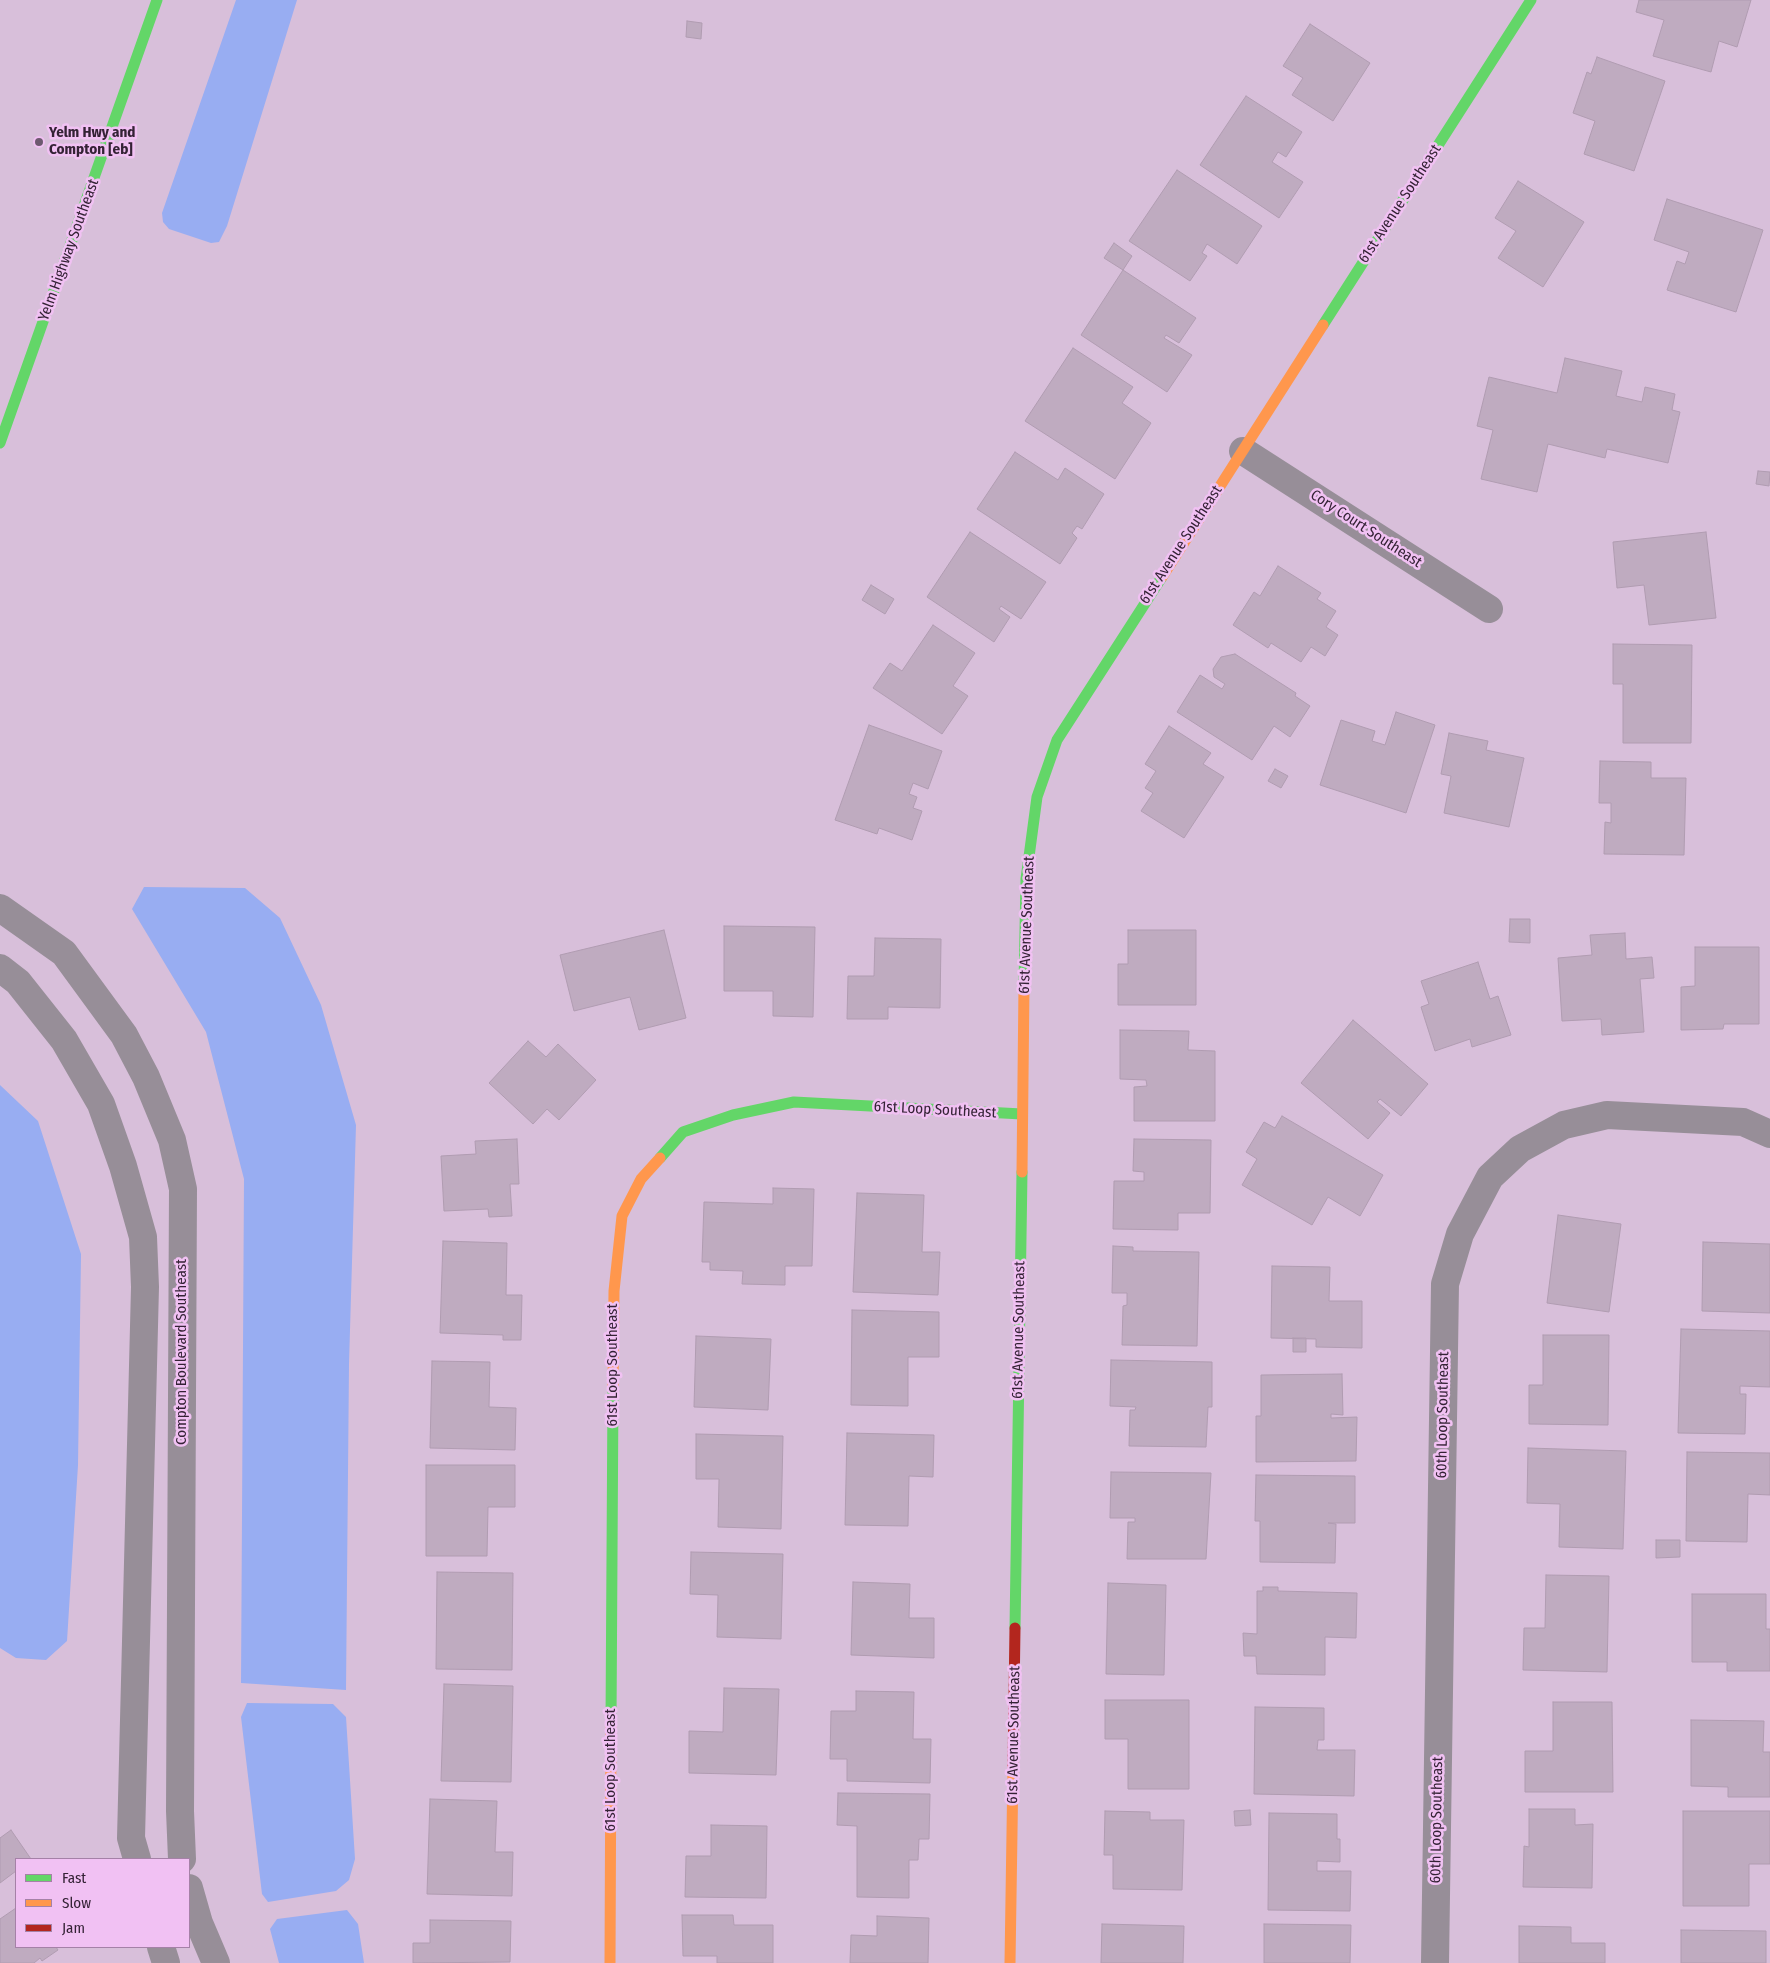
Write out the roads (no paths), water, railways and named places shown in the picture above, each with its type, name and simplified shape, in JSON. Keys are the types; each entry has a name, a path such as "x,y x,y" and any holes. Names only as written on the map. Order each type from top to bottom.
{"street":[{"name":"Yelm Highway Southeast","path":"0,444 157,0"},
{"name":"61st Avenue Southeast","path":"1010,1963 1026,879 1037,797 1057,740 1531,0"},
{"name":"Cory Court Southeast","path":"1243,451 1489,609"},
{"name":"Compton Boulevard Southeast","path":"0,908 64,953 124,1036 146,1077 172,1140 183,1189 180,1801 182,1858"},
{"path":"0,968 18,982 64,1040 101,1104 123,1166 143,1237 145,1286 131,1838 137,1858"},
{"name":"61st Loop Southeast","path":"610,1963 614,1291 622,1216 641,1179 683,1132 733,1115 794,1102 1022,1114"},
{"name":"60th Loop Southeast","path":"1435,1963 1445,1284 1460,1234 1490,1177 1520,1149 1564,1125 1607,1115 1743,1122 1770,1134"},
{"path":"190,1892 199,1923 216,1963"},
{"path":"161,1948 166,1963"}],"water":[{"path":"236,0 297,0 227,226 219,242 211,243 169,229 163,222 162,213"},
{"path":"144,887 245,888 280,918 321,1005 356,1125 349,1364 346,1690 241,1683 244,1179 206,1032 132,909"},
{"path":"0,1085 38,1121 81,1254 78,1465 67,1641 46,1660 16,1658 0,1648"},
{"path":"247,1703 333,1704 346,1717 355,1859 349,1880 336,1891 268,1902 262,1894 241,1717"},
{"path":"347,1910 358,1924 364,1963 279,1963 270,1929 277,1919"}],"place":[{"name":"Yelm Hwy and Compton [eb]","path":"39,142"}]}
